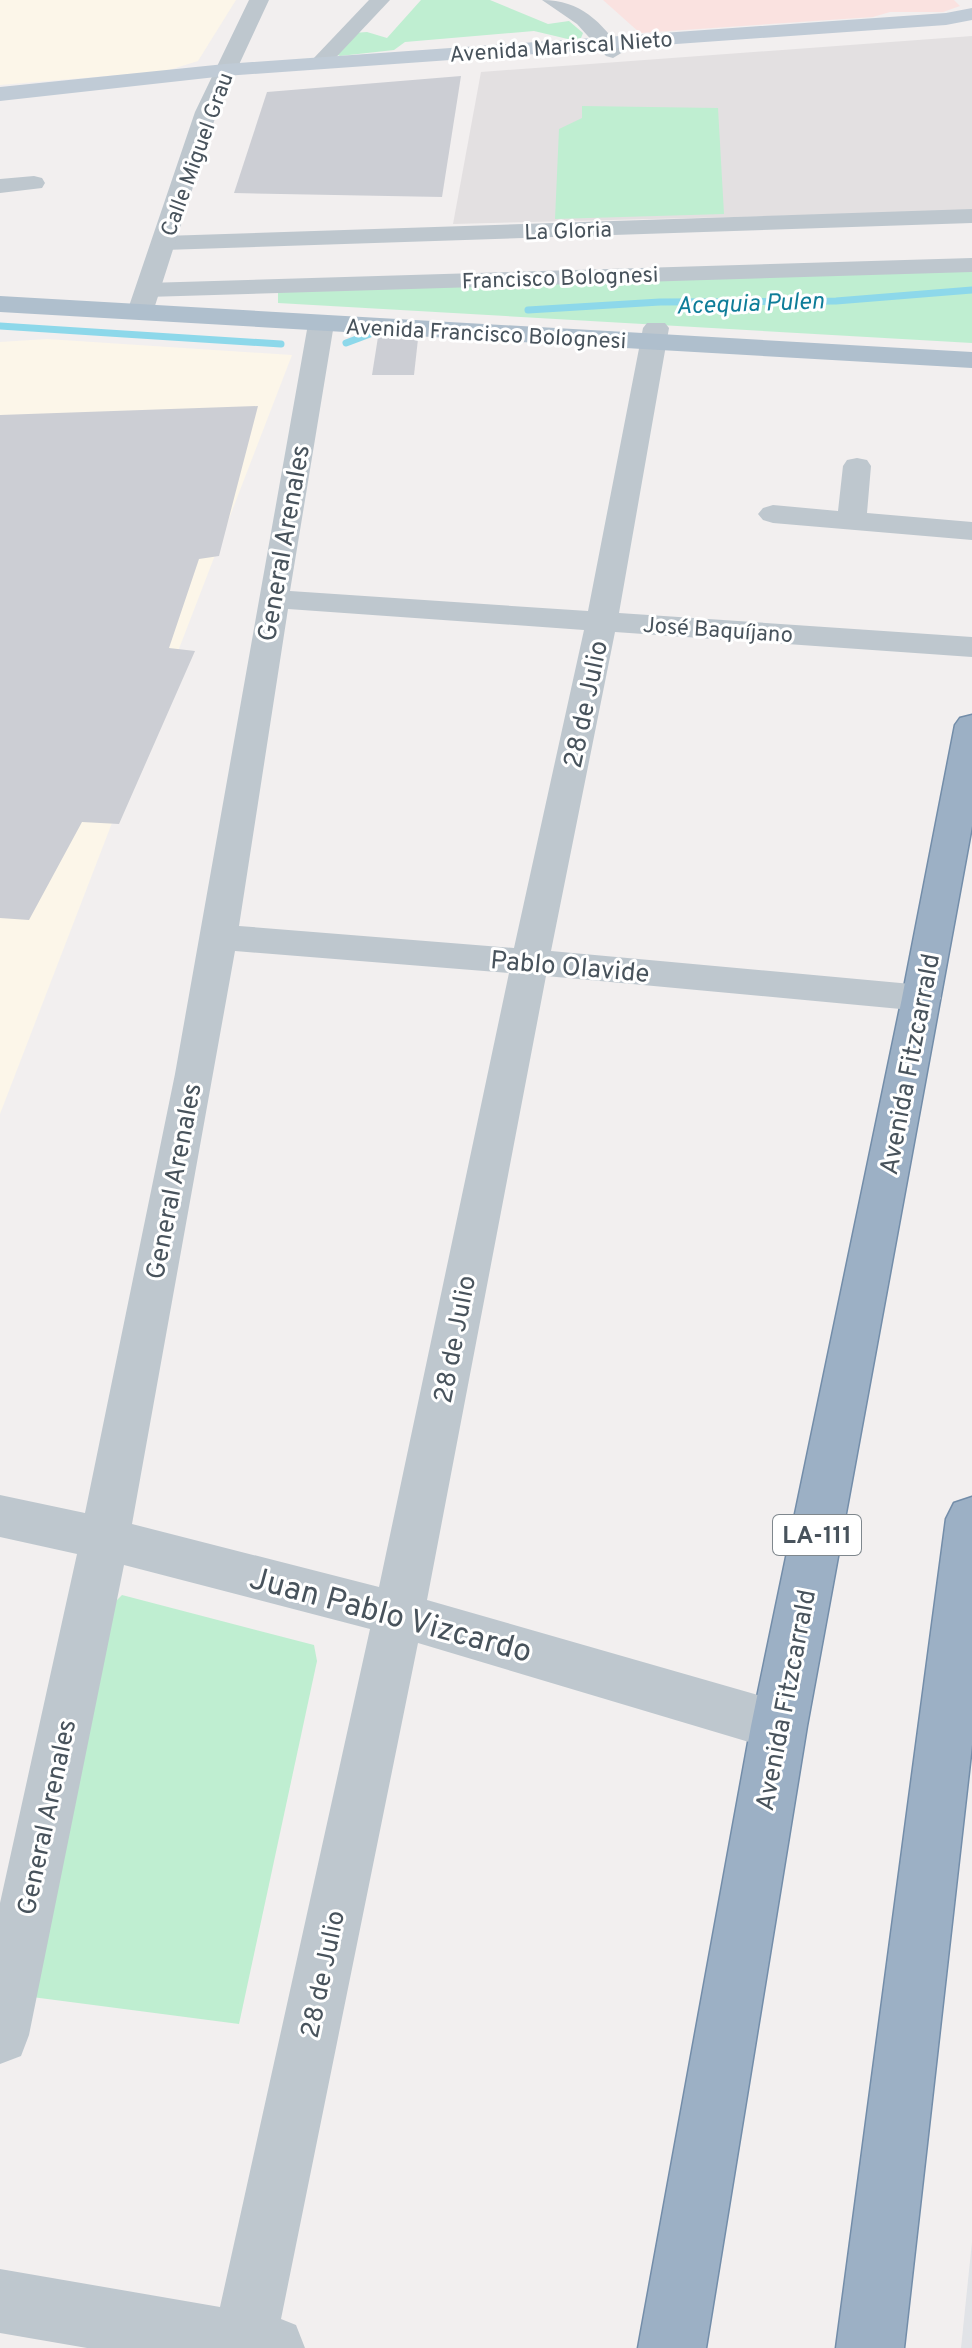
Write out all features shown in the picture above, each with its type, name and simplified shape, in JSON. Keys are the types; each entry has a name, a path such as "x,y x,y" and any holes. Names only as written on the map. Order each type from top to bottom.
{"highway":[{"name":"Avenida Fitzcarrald","path":"672,2348 779,1726 922,998 972,725"},
{"path":"870,2348 972,1519"}],"main road":[{"name":"Avenida Mariscal Nieto","path":"0,94 150,80 636,45 946,19 972,14"},
{"name":"Avenida Mariscal Nieto","path":"636,45 972,27"},
{"name":"Avenida Mariscal Nieto","path":"223,76 319,64 609,47"},
{"name":"Avenida Francisco Bolognesi","path":"0,291 655,335 972,360"},
{"name":"Avenida Francisco Bolognesi","path":"0,304 144,300 321,324 972,346"}],"street":[{"name":"Calle Miguel Grau","path":"144,300 206,112 259,0"},
{"path":"319,64 380,0"},
{"path":"552,0 584,20 609,47"},
{"path":"584,0 636,45"},
{"path":"0,186 34,183"},
{"name":"La Gloria","path":"164,243 972,216"},
{"path":"572,230 580,276"},
{"name":"Francisco Bolognesi","path":"144,300 580,276 972,265"},
{"name":"General Arenales","path":"0,2035 106,1538 219,937 321,324"},
{"name":"28 de Julio","path":"253,2346 530,962 602,621 655,335"},
{"path":"852,521 857,466"},
{"path":"773,514 972,531"},
{"name":"José Baquíjano","path":"273,599 972,647"},
{"name":"Pablo Olavide","path":"219,937 922,998"},
{"name":"Juan Pablo Vizcardo","path":"0,1516 106,1538 399,1613 779,1726"},
{"path":"0,2301 253,2346"}],"shaded area":[{"path":"0,0 236,0 198,61 166,71 0,85"},
{"path":"603,0 954,0 960,6 943,12 890,12 873,17 640,33"},
{"path":"972,36 972,211 453,224 481,72"},
{"path":"47,339 292,355 0,1114 0,342"},
{"path":"972,2242 972,2348 961,2348"}],"green space":[{"path":"421,0 490,0 548,24 569,21 583,33 581,38 572,40 534,31 405,42 394,50 335,54 353,33 367,32 387,38"},
{"path":"582,106 718,108 724,214 555,219 559,129 582,118"},
{"path":"972,269 972,343 278,303 278,292"},
{"path":"122,1595 314,1645 317,1661 239,2024 32,1997 107,1610"}],"building":[{"path":"461,76 442,197 234,193 267,92"},
{"path":"378,337 418,339 414,375 372,375"},
{"path":"258,406 219,556 199,559 169,648 195,651 119,824 82,822 29,920 0,918 0,415"}],"waterway":[{"name":"Acequia Pulen","path":"528,310 660,302 836,301 972,290"},
{"name":"Acequia Pulen","path":"0,326 281,344"},
{"name":"Acequia Pulen","path":"346,343 370,334"}]}
